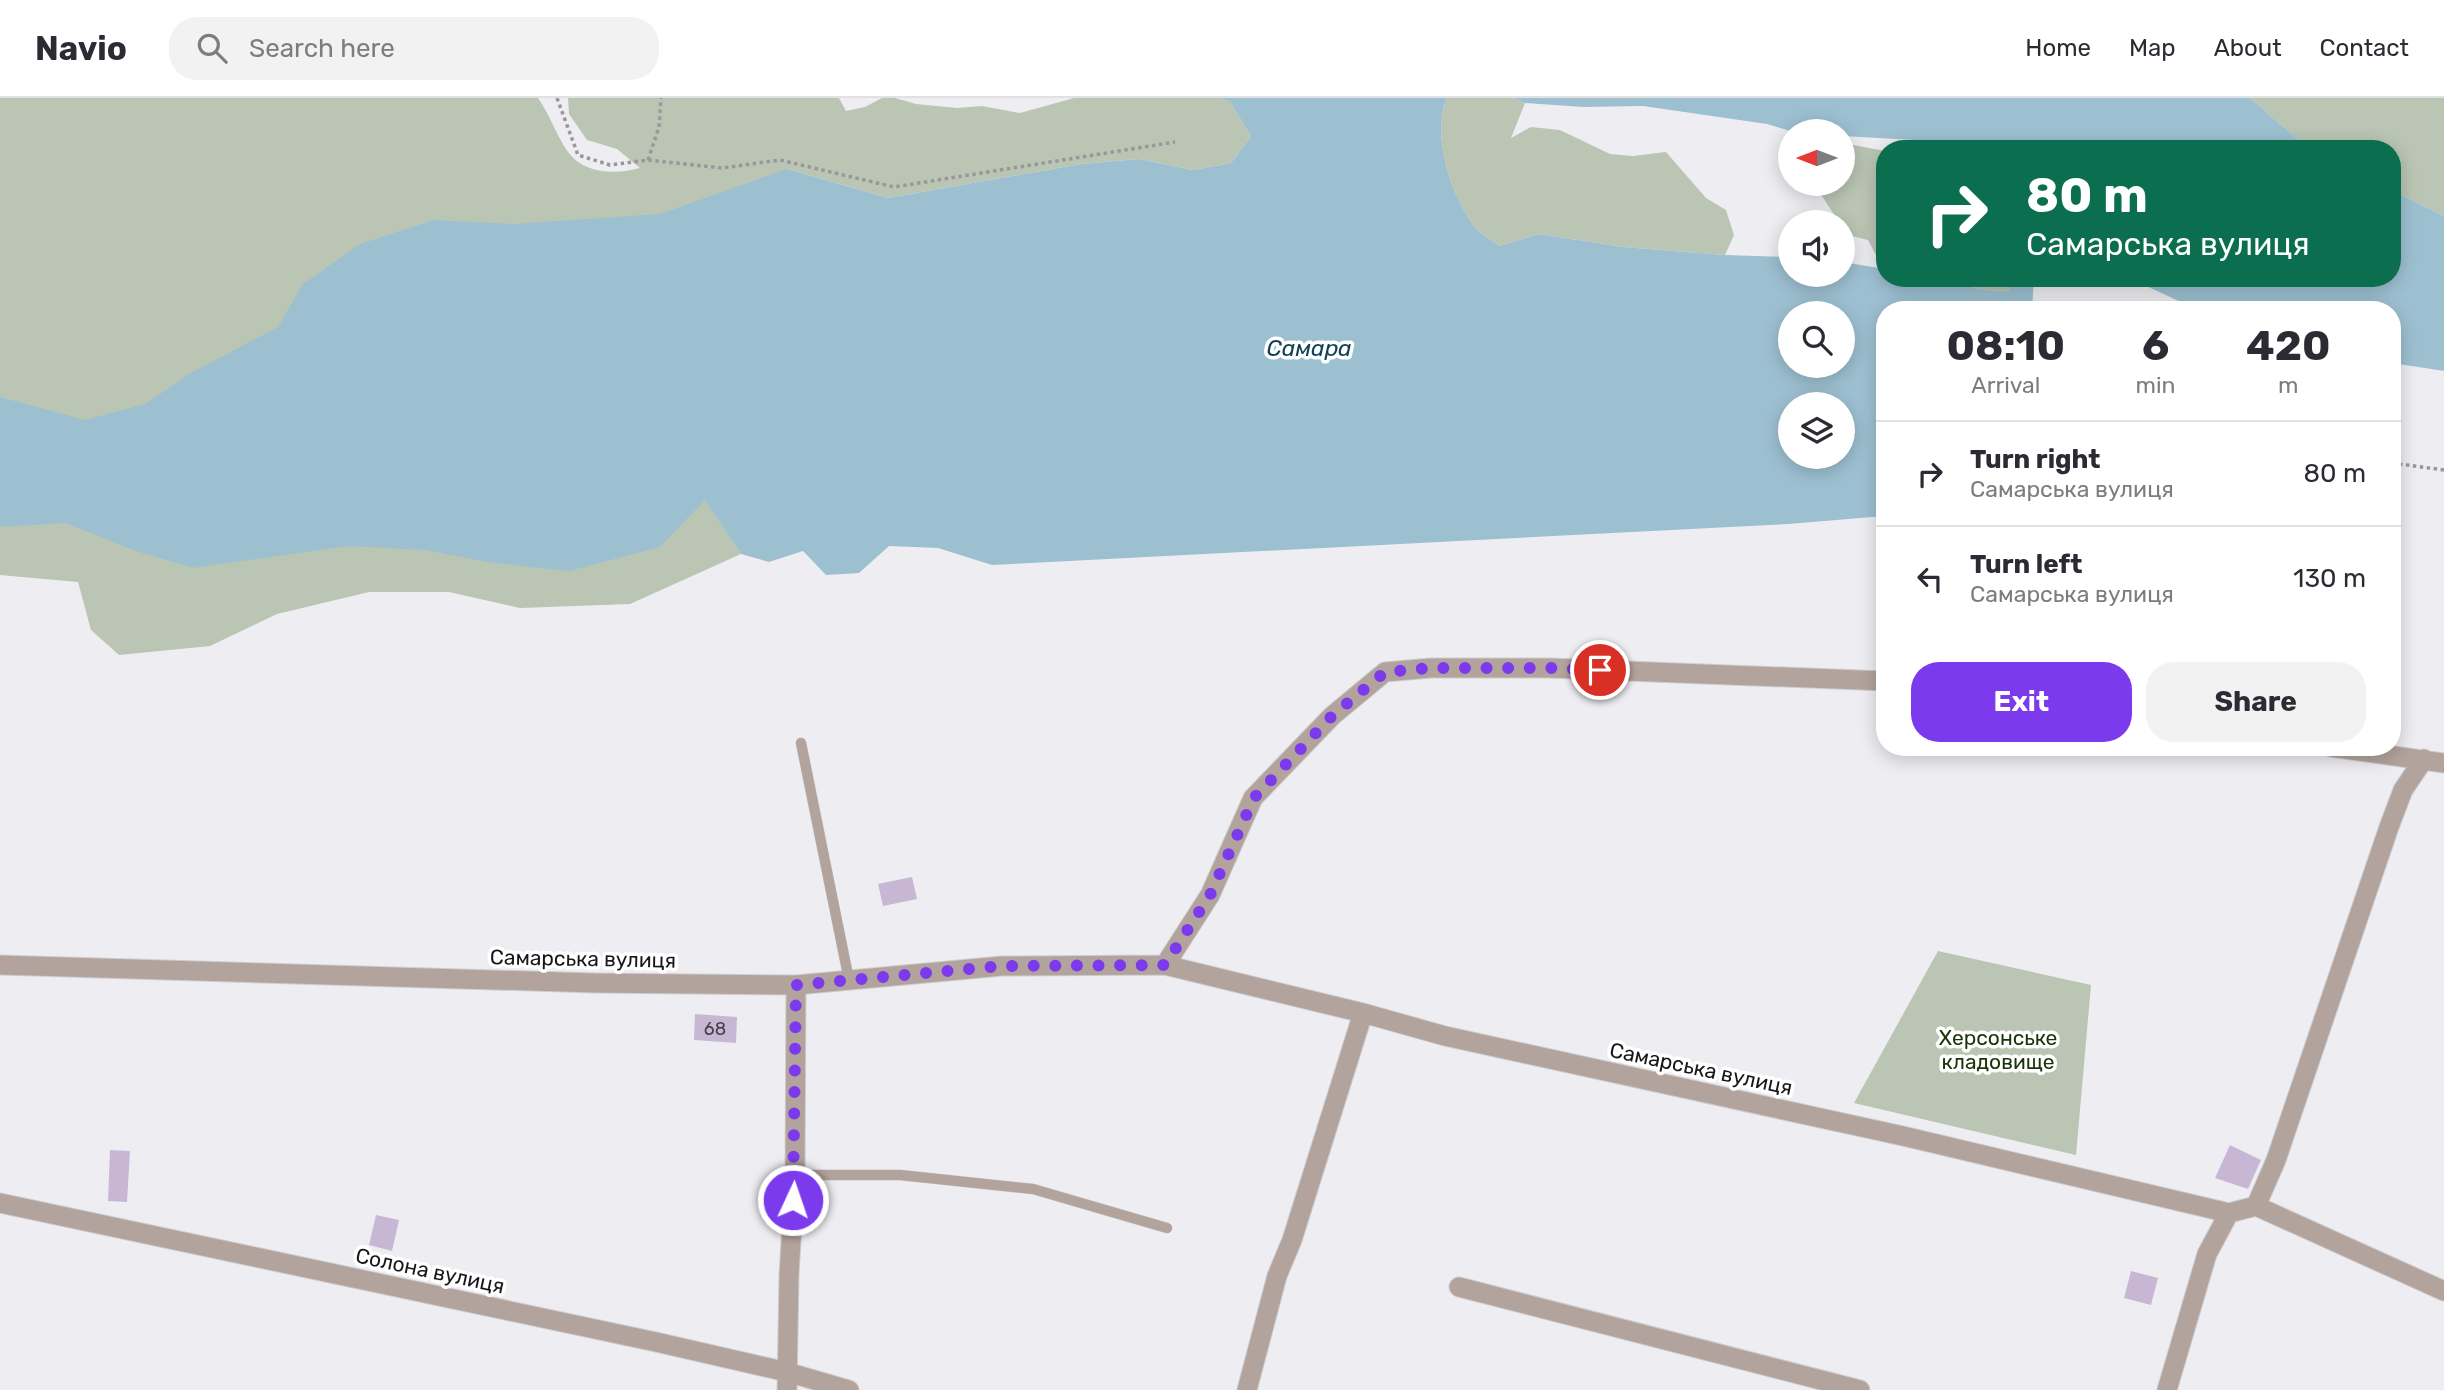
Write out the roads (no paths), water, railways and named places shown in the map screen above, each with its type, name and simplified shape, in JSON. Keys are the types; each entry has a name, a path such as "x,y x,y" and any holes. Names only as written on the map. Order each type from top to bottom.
{"street":[{"path":"1165,965 1210,895 1254,798 1332,716 1385,672 1431,668 1550,668 1876,681"},
{"path":"2400,756 2444,763"},
{"path":"2256,1206 2276,1160 2403,790 2424,759"},
{"name":"Самарська вулиця","path":"0,965 595,983 796,985 1002,966 1165,965 1363,1013 1445,1036 1903,1136 2229,1213"},
{"path":"787,1381 789,1275 795,1175 796,985"},
{"path":"1247,1390 1277,1276 1292,1240 1363,1013"},
{"name":"Солона вулиця","path":"0,1203 656,1342 787,1381 849,1390"},
{"path":"2167,1390 2207,1254 2229,1213 2256,1206 2444,1291"},
{"path":"1459,1287 1860,1390"}],"lane":[{"path":"800,743 849,980"},
{"path":"795,1175 900,1175 1033,1189 1167,1228"}],"water":[{"name":"Самара","path":"1220,98 1447,98 1441,129 1442,147 1451,182 1474,226 1500,246 1539,234 1623,247 1778,257 1778,287 1855,287 1855,264 1876,268 1876,287 1971,287 2010,291 2011,287 2033,287 2033,301 1876,301 1876,517 1788,524 992,565 938,548 889,546 859,573 826,575 803,551 769,562 741,554 705,500 660,547 569,571 487,562 425,550 349,546 193,568 136,551 66,523 0,527 0,397 85,420 145,404 189,374 278,327 302,285 360,244 434,220 514,224 660,214 787,169 888,198 1081,164 1139,159 1193,170 1231,163 1251,136 1230,102"},
{"path":"1514,98 2250,98 2299,140 1913,140 1855,137 1855,119 1778,119 1778,127 1643,106 1583,107 1525,103"},
{"path":"2401,194 2444,216 2444,371 2401,364 2401,301 2179,301 2148,287 2401,287"}],"park label":[{"name":"Херсонське кладовище","path":"1998,1050"}]}
